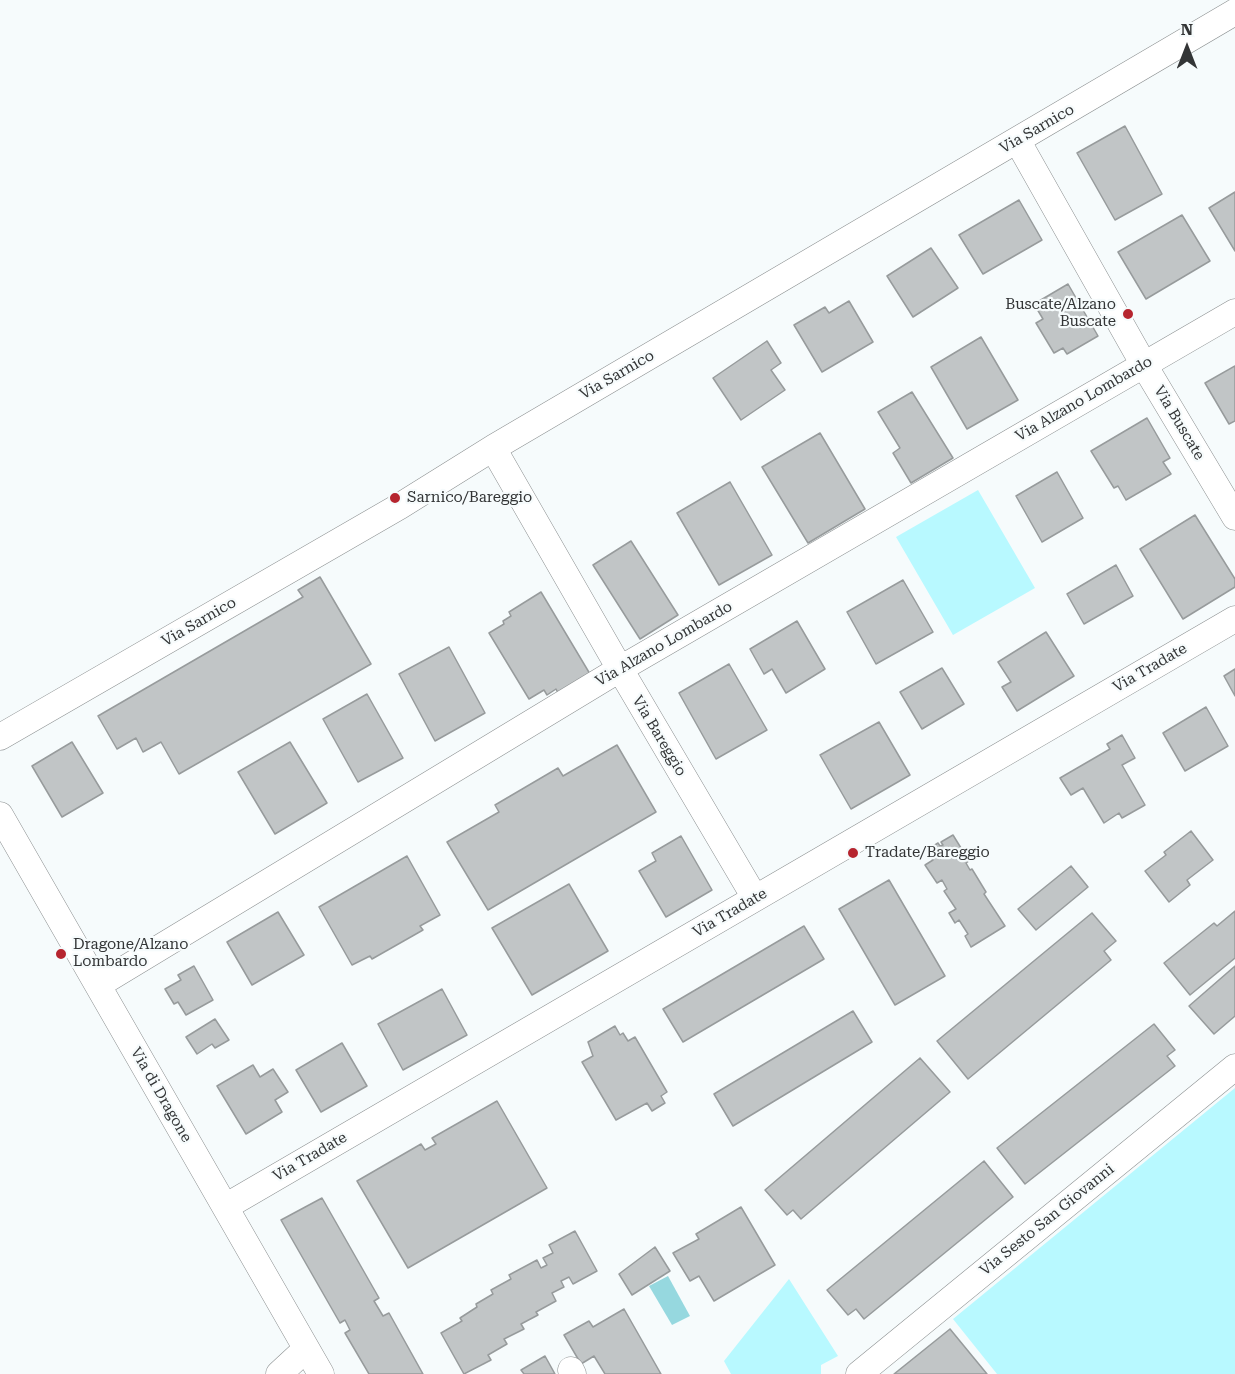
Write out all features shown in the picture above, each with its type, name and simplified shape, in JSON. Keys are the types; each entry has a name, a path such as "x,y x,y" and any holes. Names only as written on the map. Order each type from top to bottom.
{"street":[{"name":"Via Sarnico","path":"0,737 400,506 493,448 1235,12"},
{"name":"Via Buscate","path":"1017,140 1144,365 1235,517"},
{"name":"Via Alzano Lombardo","path":"98,986 620,669 1235,312"},
{"name":"Via Bareggio","path":"493,448 755,898"},
{"name":"Via Tradate","path":"225,1207 1235,619"},
{"name":"Via di Dragone","path":"0,815 321,1374"},
{"name":"Via Sesto San Giovanni","path":"858,1374 1235,1067"},
{"path":"279,1374 306,1349"}],"shaded area":[{"path":"978,490 1035,588 953,635 896,537"},
{"path":"1235,1088 1235,1374 997,1374 953,1319"},
{"path":"668,1276 690,1316 672,1325 649,1286"},
{"path":"789,1279 838,1356 821,1365 821,1374 731,1374 724,1361"}],"building":[{"path":"1125,126 1162,194 1115,220 1077,153"},
{"path":"1235,192 1235,251 1209,208"},
{"path":"1019,200 1042,240 983,274 959,235"},
{"path":"1182,215 1210,261 1146,299 1118,252"},
{"path":"931,248 958,288 913,317 887,276"},
{"path":"1068,284 1098,336 1067,354 1063,348 1054,353 1036,323 1043,319 1034,304"},
{"path":"849,301 873,342 822,372 794,325 825,307 829,313"},
{"path":"981,337 1018,400 967,429 931,367"},
{"path":"767,341 781,363 771,370 785,390 741,420 713,378"},
{"path":"1235,366 1235,421 1229,424 1205,383"},
{"path":"912,392 953,458 911,483 893,453 900,448 878,412"},
{"path":"1147,418 1170,458 1163,462 1171,474 1126,500 1118,486 1114,488 1091,451"},
{"path":"820,433 865,509 808,543 762,467"},
{"path":"1057,472 1083,518 1042,542 1016,496"},
{"path":"730,482 772,555 719,585 677,513"},
{"path":"1195,515 1235,579 1235,587 1183,619 1140,549"},
{"path":"631,541 678,615 640,639 593,565"},
{"path":"1116,565 1133,596 1084,624 1067,594"},
{"path":"320,577 371,664 179,774 161,742 143,752 136,738 117,749 98,716 303,597 298,590"},
{"path":"903,580 933,632 876,664 847,612"},
{"path":"541,592 590,674 558,693 556,689 547,695 544,690 529,699 489,633 504,624 503,621 511,616 509,612"},
{"path":"797,621 825,669 786,693 772,669 764,674 750,649"},
{"path":"1046,632 1074,676 1017,711 1002,687 1011,682 998,662"},
{"path":"449,647 485,713 435,741 399,674"},
{"path":"729,664 767,730 716,759 679,693"},
{"path":"942,668 964,704 922,729 900,692"},
{"path":"1235,669 1235,696 1224,676"},
{"path":"367,694 403,758 358,782 323,719"},
{"path":"1206,707 1228,746 1185,771 1163,733"},
{"path":"879,722 910,775 851,809 820,755"},
{"path":"1122,735 1135,758 1122,765 1145,805 1122,818 1119,813 1104,823 1083,788 1071,795 1060,778 1110,749 1107,744"},
{"path":"72,742 103,793 62,817 32,766"},
{"path":"290,742 327,803 275,834 238,772"},
{"path":"617,745 656,812 488,910 447,842 499,812 495,805 558,768 563,776"},
{"path":"1191,831 1213,860 1187,880 1190,885 1169,902 1145,871 1166,855 1164,852"},
{"path":"953,835 969,861 966,863 970,870 972,869 986,892 984,894 1005,926 971,947 965,936 968,934 959,920 955,923 949,913 956,909 944,891 947,889 942,880 937,883 925,865 933,860 927,850 938,843 940,846 943,845 941,842"},
{"path":"681,836 712,890 666,917 639,871 656,861 652,853"},
{"path":"407,856 440,915 420,926 423,930 372,959 370,956 352,965 319,907"},
{"path":"1071,866 1088,887 1036,930 1018,909"},
{"path":"889,880 945,976 895,1005 839,909"},
{"path":"569,884 608,951 532,995 492,928"},
{"path":"1235,911 1235,958 1190,995 1164,963 1214,923 1217,926"},
{"path":"278,912 304,955 252,985 227,942"},
{"path":"1092,913 1116,941 1104,951 1111,960 968,1079 937,1041"},
{"path":"804,926 824,959 683,1042 663,1009"},
{"path":"194,966 213,1000 186,1015 178,1002 174,1004 165,989 181,980 178,975"},
{"path":"1235,966 1235,1016 1214,1034 1189,1006"},
{"path":"442,989 467,1035 403,1070 378,1024"},
{"path":"853,1011 872,1042 733,1126 714,1094"},
{"path":"215,1019 229,1040 215,1048 212,1044 197,1054 186,1037"},
{"path":"1154,1024 1175,1050 1167,1056 1175,1066 1025,1184 997,1148"},
{"path":"615,1026 620,1035 623,1033 628,1041 635,1037 667,1092 661,1096 665,1103 652,1111 647,1103 616,1120 582,1062 593,1056 588,1042"},
{"path":"342,1043 367,1086 321,1112 296,1070"},
{"path":"920,1058 950,1092 801,1219 793,1210 787,1215 765,1190"},
{"path":"253,1065 260,1077 273,1069 288,1092 275,1100 282,1112 246,1134 217,1086"},
{"path":"497,1101 547,1188 408,1268 357,1181 421,1144 425,1150 436,1144 432,1138"},
{"path":"984,1161 1013,1197 864,1319 856,1309 848,1315 827,1290"},
{"path":"322,1198 379,1298 374,1301 383,1316 389,1313 423,1374 369,1374 345,1333 350,1330 345,1320 340,1323 281,1220"},
{"path":"741,1207 775,1265 714,1301 699,1276 690,1281 673,1253 699,1239 696,1234"},
{"path":"575,1231 597,1271 573,1284 569,1277 561,1281 564,1287 552,1293 556,1301 536,1312 538,1315 521,1324 524,1329 504,1339 507,1344 488,1355 491,1360 464,1374 441,1333 462,1321 460,1318 477,1307 476,1304 493,1294 491,1290 511,1279 509,1275 537,1260 541,1268 547,1265 543,1258 553,1253 549,1245"},
{"path":"655,1247 670,1271 632,1295 619,1274"},
{"path":"624,1309 661,1374 605,1374 594,1356 581,1364 564,1335 589,1321 593,1327"},
{"path":"950,1329 987,1374 894,1374"},
{"path":"545,1356 555,1374 524,1374 521,1370"}],"place":[{"name":"Buscate/Alzano Buscate","path":"1128,314"},
{"name":"Sarnico/Bareggio","path":"395,498"},
{"name":"Tradate/Bareggio","path":"853,853"},
{"name":"Dragone/Alzano Lombardo","path":"61,954"}]}
